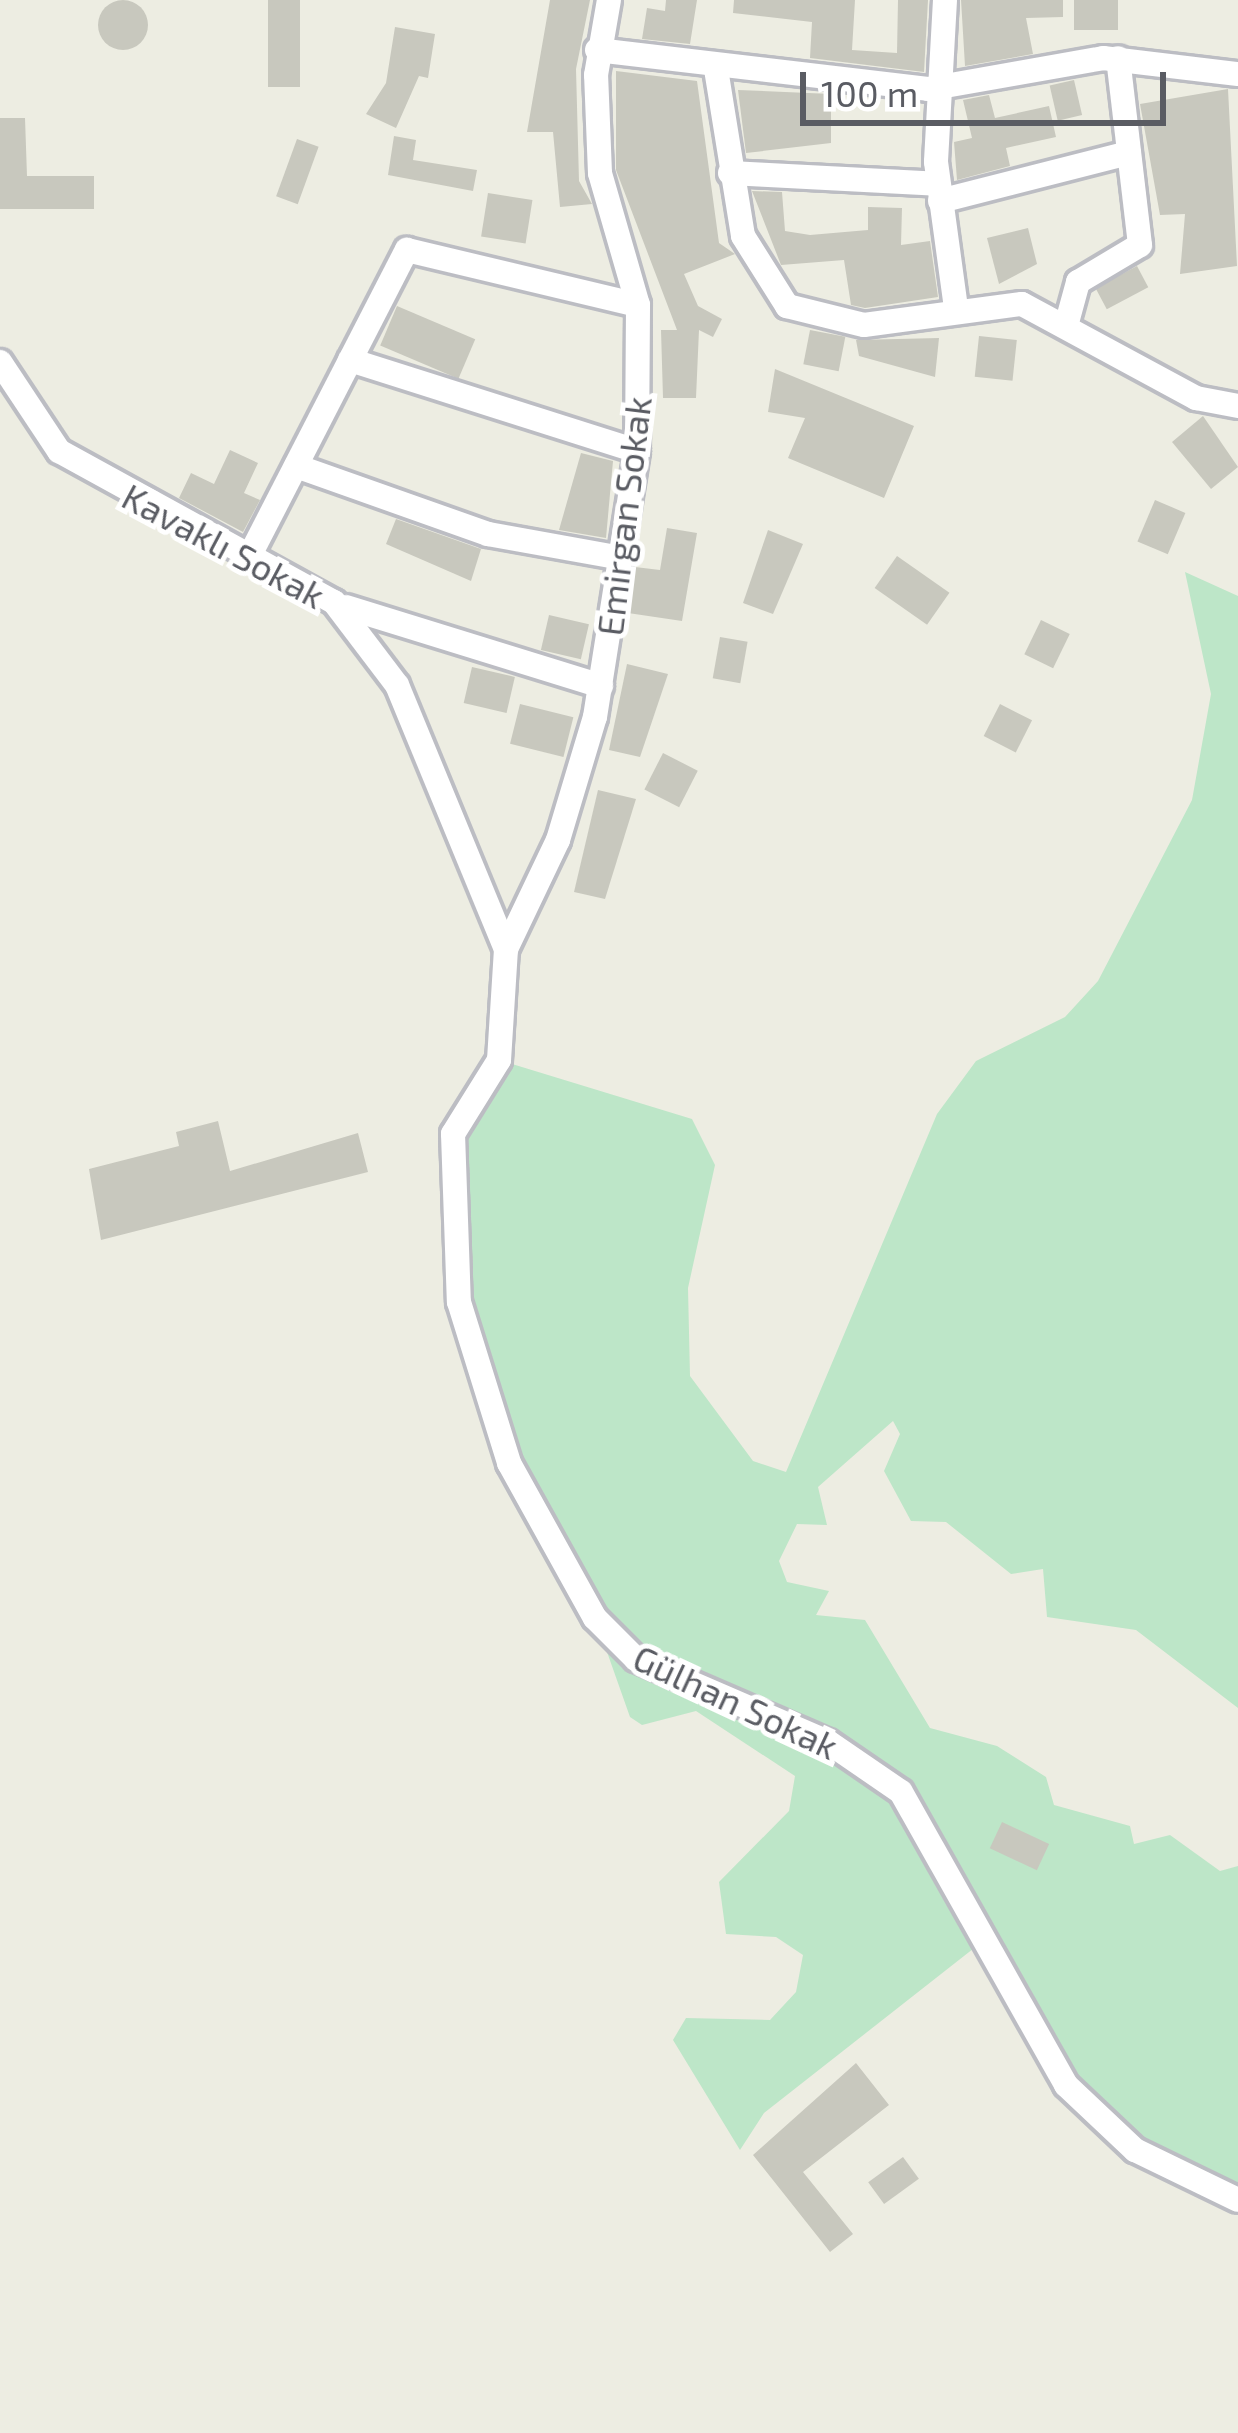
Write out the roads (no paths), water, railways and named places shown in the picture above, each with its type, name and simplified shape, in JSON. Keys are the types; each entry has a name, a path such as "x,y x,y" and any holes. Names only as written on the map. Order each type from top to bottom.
{"street":[{"name":"Emirgan Sokak","path":"506,949 558,840 601,686 637,451 638,305 606,218 597,50 609,0"},
{"path":"945,0 939,192 956,308"},
{"path":"597,50 716,70 945,88 1118,58 1238,74"},
{"path":"1066,326 1078,282 1141,244 1118,58"},
{"path":"716,70 730,172 751,261 787,306 863,325 1010,301 1066,326 1196,398 1238,406"},
{"path":"730,172 939,192 1129,153"},
{"path":"250,553 407,250 638,305"},
{"path":"350,361 637,451"},
{"name":"Kavaklı Sokak","path":"0,362 33,424 74,463 250,553 334,602 397,685 506,949"},
{"path":"296,466 488,534 621,558"},
{"path":"334,602 601,686"},
{"name":"Gülhan Sokak","path":"506,949 499,1060 453,1134 454,1265 488,1410 566,1573 636,1659 788,1722 901,1792 1013,2007 1078,2100 1135,2150 1238,2200"}]}
